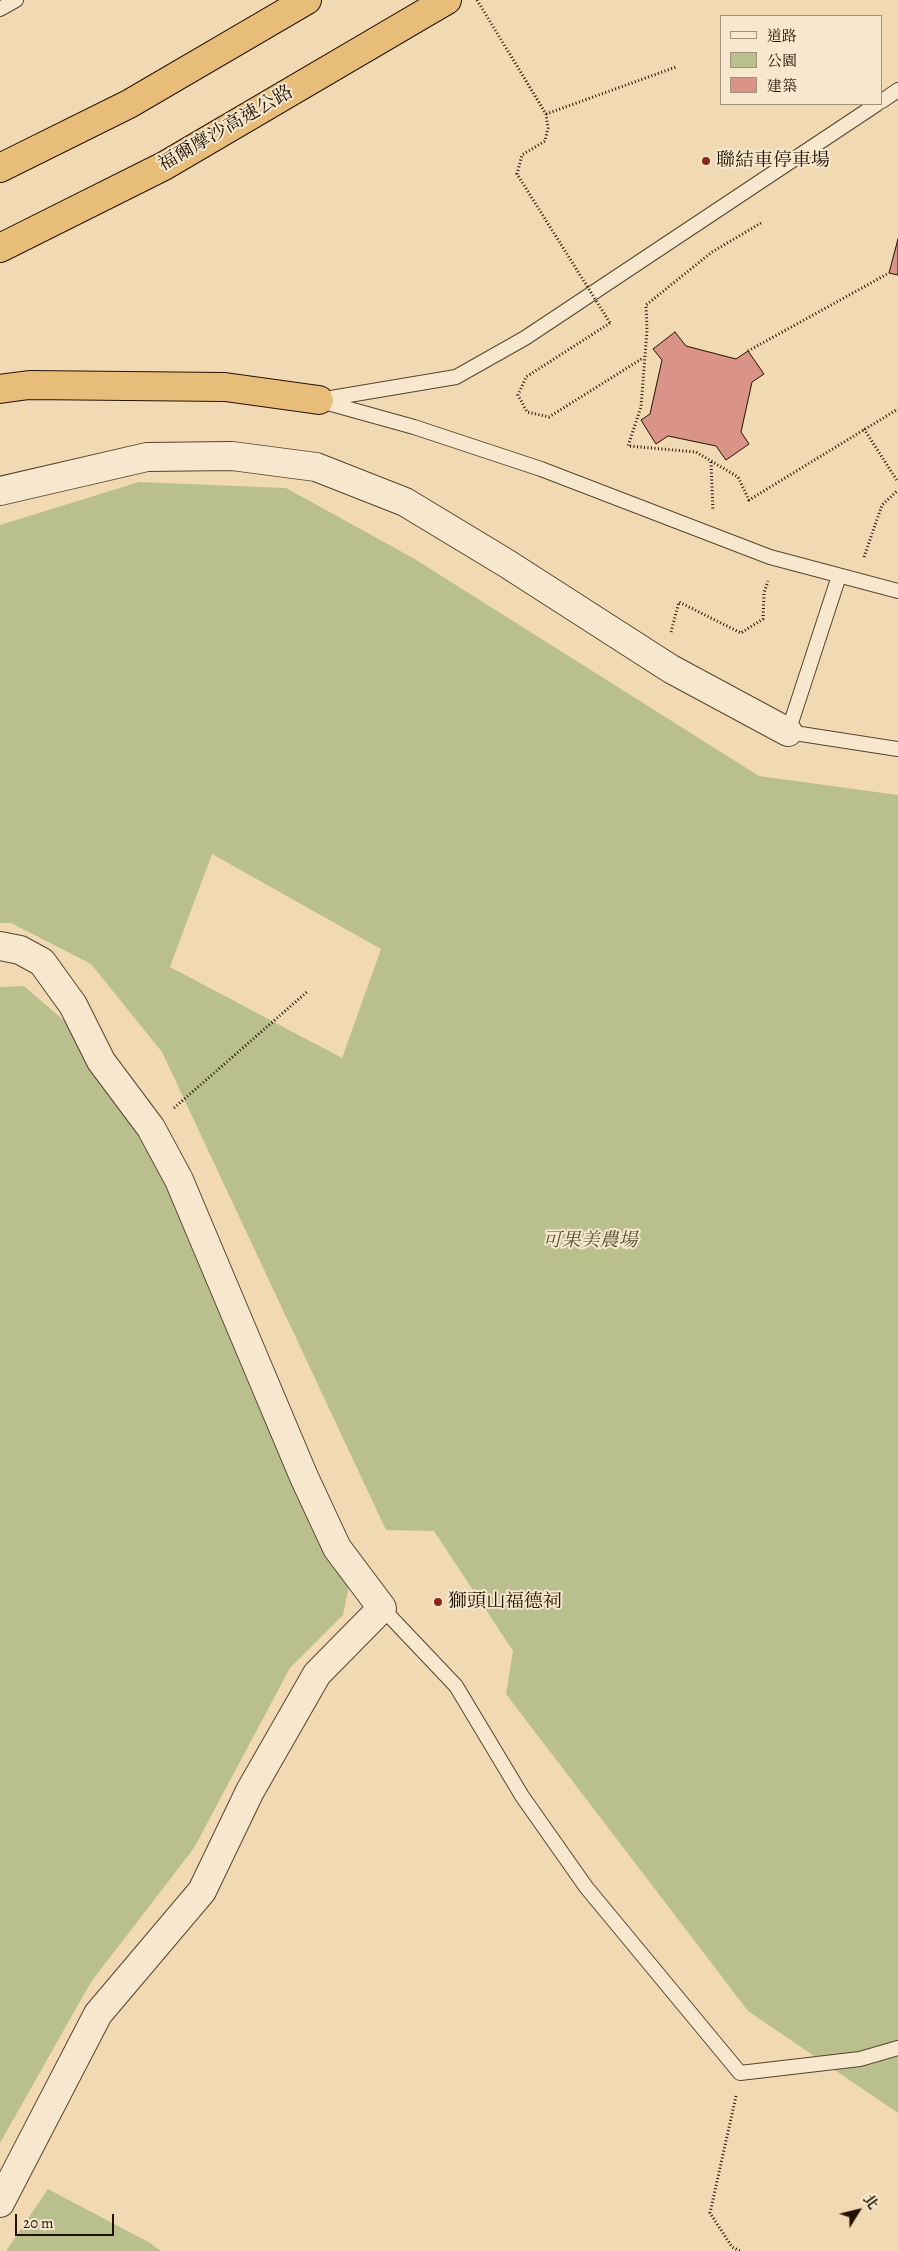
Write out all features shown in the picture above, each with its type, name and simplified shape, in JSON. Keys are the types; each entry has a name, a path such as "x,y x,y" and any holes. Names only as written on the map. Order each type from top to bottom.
{"highway":[{"path":"0,168 129,104 306,0"},
{"name":"福爾摩沙高速公路","path":"0,248 164,166 447,0"},
{"path":"0,389 29,385 225,387 319,400"}],"street":[{"path":"0,491 146,457 232,456 316,467 405,502 506,563 662,663 788,732"},
{"path":"0,946 20,950 42,962 73,1004 101,1061 151,1128 179,1180 304,1477 337,1548 382,1608 317,1674 250,1792 202,1891 98,2014 0,2203"}],"lane":[{"path":"0,9 16,0"},
{"path":"883,100 898,90"},
{"path":"319,400 456,377 526,338 876,105"},
{"path":"319,400 414,427 541,469 776,559 898,591"},
{"path":"846,577 788,732 898,749"},
{"path":"382,1608 456,1686 522,1796 586,1887 740,2073 860,2060 898,2048"}],"path":[{"path":"477,0 546,114 548,128 545,141 522,156 517,174 610,323 526,377 518,395 527,412 549,417 644,357"},
{"path":"546,114 676,67"},
{"path":"761,223 712,252 646,305 647,330 641,406 628,446 696,452 738,477 749,500 898,409"},
{"path":"748,351 889,273"},
{"path":"864,430 898,482"},
{"path":"711,461 714,536"},
{"path":"846,577 868,550 882,505 898,490"},
{"path":"662,663 679,602 741,633 763,619 764,592 776,559"},
{"path":"151,1128 308,991"},
{"path":"740,2073 710,2213 732,2247 740,2251"}],"green space":[{"name":"可果美農場","path":"139,482 286,488 413,558 759,776 898,795 898,2113 748,2011 506,1694 513,1651 434,1531 386,1530 162,1052 91,964 11,923 0,923 0,525","holes":["212,854 381,949 342,1058 170,967"]},
{"path":"24,986 104,1055 351,1577 343,1615 290,1668 194,1848 91,1982 0,2143 0,987"},
{"path":"48,2189 150,2243 161,2251 6,2251"}],"building":[{"path":"898,239 898,275 889,273"},
{"path":"675,332 686,346 736,359 748,351 764,374 752,382 741,432 749,444 726,460 716,446 668,436 656,444 641,420 650,414 662,360 653,349"}],"place":[{"name":"聯結車停車場","path":"706,161"},
{"name":"獅頭山福德祠","path":"438,1602"}]}
